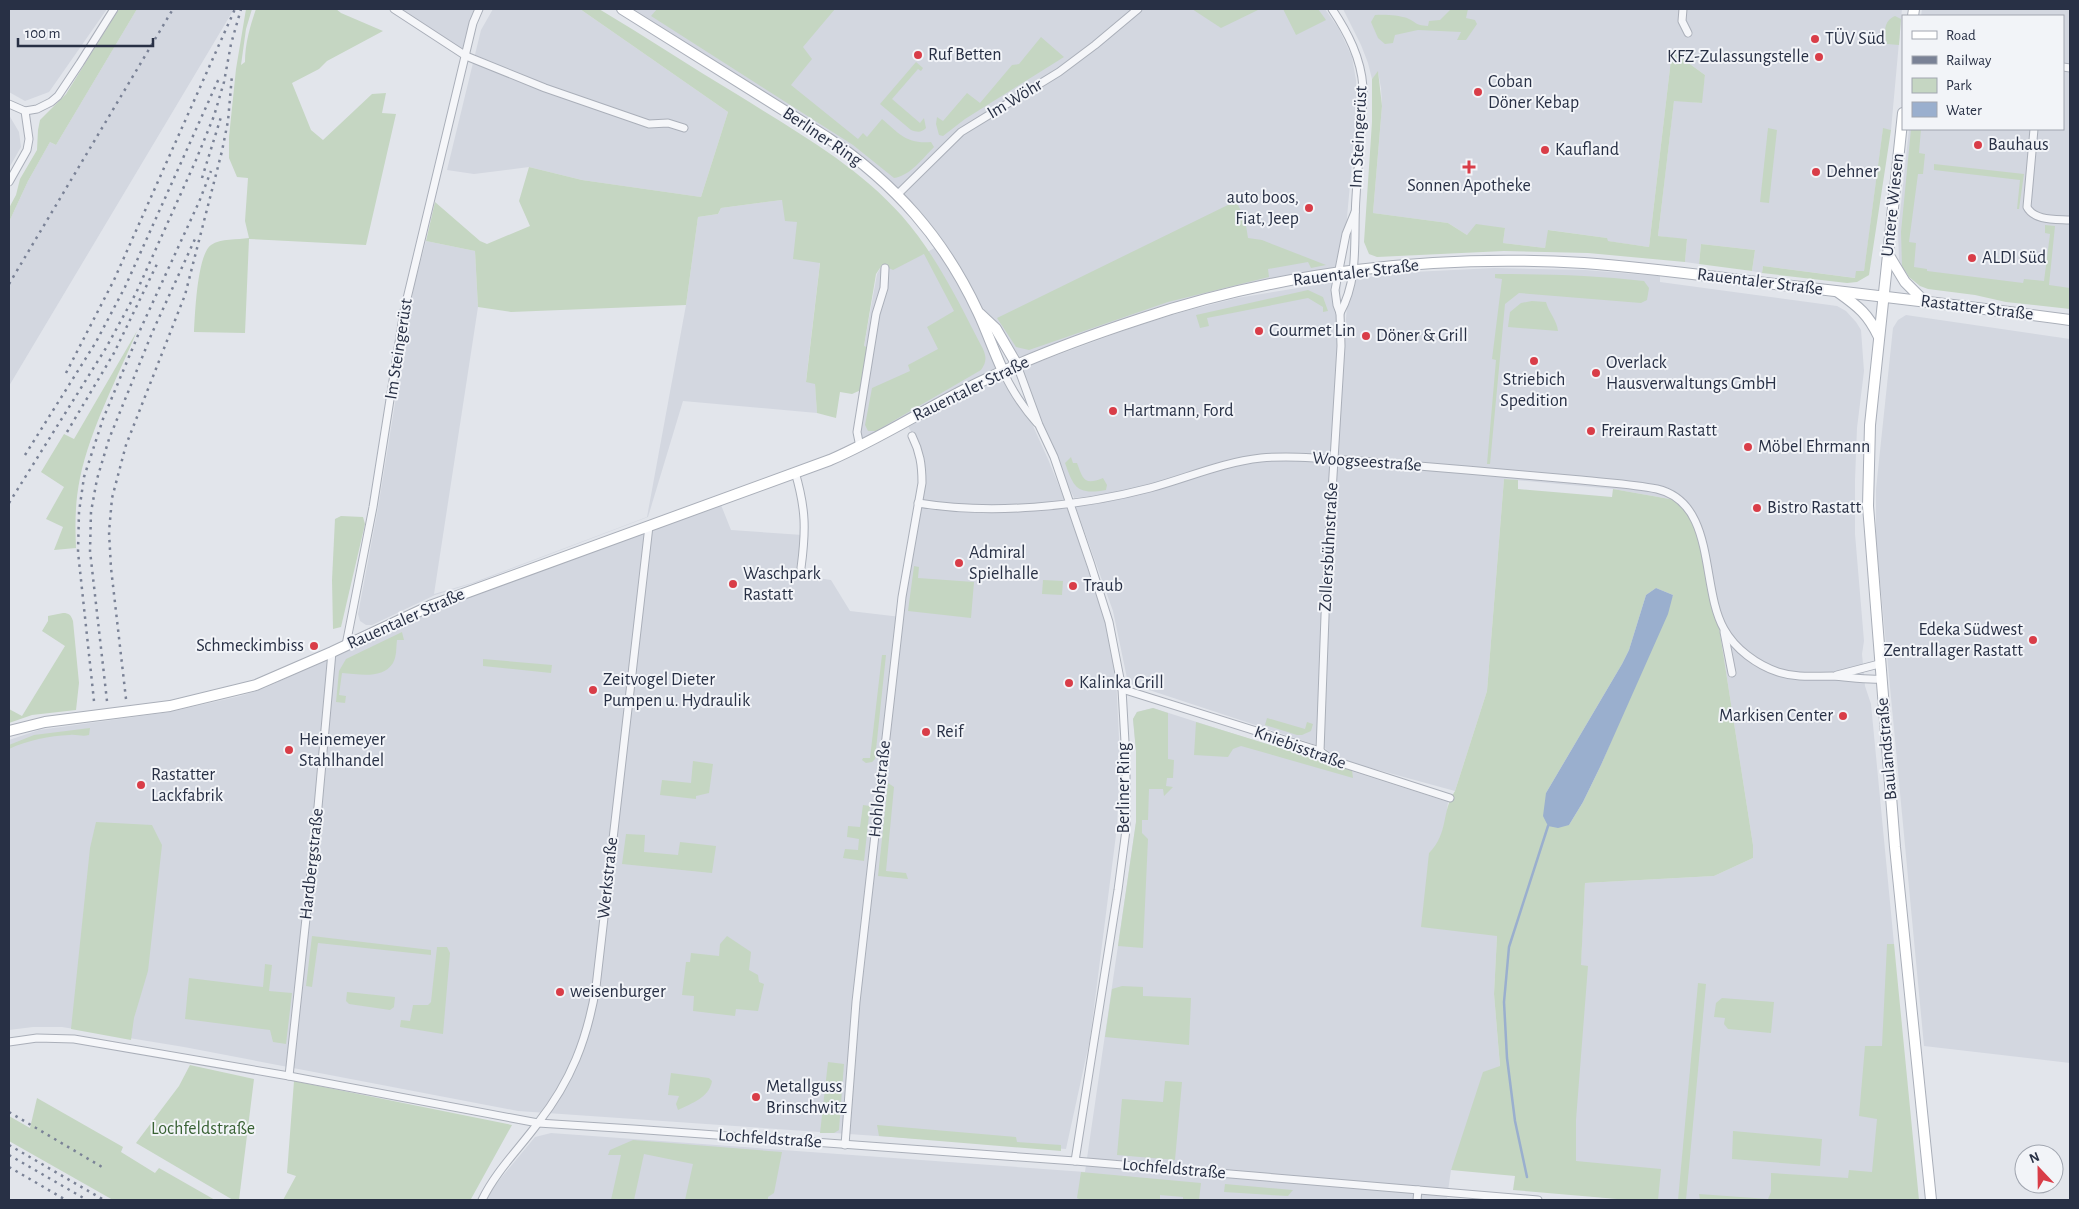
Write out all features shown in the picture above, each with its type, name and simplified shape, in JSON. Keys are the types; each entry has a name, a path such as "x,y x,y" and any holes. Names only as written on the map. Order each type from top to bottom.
{"street":[{"path":"9,104 25,111 37,109 58,96 114,9"},
{"path":"394,9 466,56 545,88 650,124 668,123 684,128"},
{"name":"Im Steingerüst","path":"346,645 373,507 404,311 473,23 479,9"},
{"name":"Berliner Ring","path":"622,9 834,142 898,194 924,224 939,246 977,311 1010,388 1022,406 1039,425"},
{"name":"Im Wöhr","path":"898,194 961,132 1059,72 1138,9"},
{"name":"Im Steingerüst","path":"1332,9 1354,48 1362,80 1355,212 1356,252 1353,271"},
{"path":"1683,9 1682,21 1688,33"},
{"path":"9,182 27,150 29,139 25,111"},
{"name":"Untere Wiesen","path":"1884,297 1902,122"},
{"path":"2034,130 2027,207 2030,213 2036,216 2070,220"},
{"name":"Im Steingerüst","path":"1337,274 1346,234 1355,212"},
{"path":"1888,254 1905,282 1924,301"},
{"name":"Rauentaler Straße","path":"9,731 36,723 170,706 256,685 430,606 860,447 920,412 1017,365 1078,340 1142,318 1207,299 1265,286 1353,271 1460,262 1544,261 1679,272 1884,297"},
{"path":"860,447 858,432 876,314 884,288 885,268"},
{"name":"Zollersbühnstraße","path":"1340,313 1345,304 1353,271"},
{"name":"Zollersbühnstraße","path":"1320,751 1333,459 1341,346 1340,313 1335,290 1337,274"},
{"path":"1835,291 1858,306 1866,314 1880,338"},
{"name":"Rastatter Straße","path":"1884,297 2070,320"},
{"name":"Baulandstraße","path":"1884,297 1870,425 1868,506 1879,664 1896,856 1932,1200"},
{"name":"Berliner Ring","path":"977,311 996,329 1017,365 1039,425 1054,457 1109,622 1122,689 1126,769 1126,830 1075,1161"},
{"name":"Hohlohstraße","path":"845,1145 856,1002 882,769 902,598 923,466 912,436"},
{"name":"Woogseestraße","path":"918,503 944,507 995,508 1070,502 1115,496 1149,488 1228,464 1250,460 1292,457 1598,482 1661,490 1675,497 1693,514 1699,532 1717,614 1724,629 1734,643 1747,655 1776,672 1801,677 1831,676 1866,680 1881,679"},
{"path":"795,472 805,516 806,535 801,568"},
{"name":"Werkstraße","path":"482,1200 489,1184 538,1124 574,1064 583,1043 591,1015 648,526"},
{"name":"Woogseestraße","path":"1724,629 1732,673"},
{"name":"Hardbergstraße","path":"289,1076 318,807 332,652"},
{"name":"Woogseestraße","path":"1831,676 1879,664"},
{"name":"Kniebisstraße","path":"1122,689 1320,751 1332,760 1450,798"},
{"name":"Lochfeldstraße","path":"9,1042 37,1038 74,1039 289,1076 538,1124 633,1129 1075,1161 1538,1200"},
{"path":"1417,1200 1418,1190"}],"shaded area":[{"path":"9,9 107,9 49,92 25,101 9,92"},
{"path":"137,9 234,9 9,386 9,222 28,181 50,142 56,145"},
{"path":"400,9 478,9 465,52"},
{"path":"493,9 580,9 728,112 701,197 582,180 529,167 474,174 447,170 481,30"},
{"path":"625,9 1325,9 1339,29 1352,57 1356,80 1357,108 1342,272 1238,290 1012,364 976,297 943,242 875,171"},
{"path":"1343,9 1902,9 1891,130 1883,129 1864,272 1856,278 1763,266 1762,273 1752,271 1755,250 1701,244 1699,264 1685,262 1687,240 1658,236 1674,100 1701,103 1705,75 1672,51 1649,247 1607,241 1607,238 1549,230 1545,248 1503,243 1505,228 1467,235 1448,223 1373,213 1382,106 1381,88 1378,72 1372,79 1361,45"},
{"path":"1922,9 2070,9 2070,290 1905,272 1899,260 1898,232 1909,130 2064,130 2064,15 1921,15"},
{"path":"9,115 19,132 21,147 9,168"},
{"path":"782,200 820,262 806,381 815,383 817,413 683,401 648,517 477,582 435,595 372,625 366,625 360,621 358,614 378,508 414,286 426,241 475,251 478,307 434,594 472,583 647,517 686,305 698,217 718,214 721,208"},
{"path":"936,247 969,299 1005,368 857,448 868,347 864,346 877,274 882,265 924,254"},
{"path":"1495,268 1585,270 1660,276 1660,282 1837,306 1846,311 1861,330 1864,371 1857,428 1855,534 1864,641 1862,654 1865,686 1871,704 1894,944 1897,1001 1881,1200 1629,1200 1569,1194 1585,883 1714,876 1753,858 1753,845 1717,614 1681,501 1613,489 1504,479 1487,691 1455,791 1334,758 1325,748 1128,683 1113,611 1075,505 1115,500 1256,461 1299,460 1335,464 1349,279 1412,272"},
{"path":"1341,281 1331,456 1263,456 1117,493 1074,498 1014,371 1136,326 1186,311 1237,298"},
{"path":"1906,315 2070,339 2070,1063 1924,1046 1876,539 1876,489 1893,328 1898,320"},
{"path":"1009,373 1067,506 1106,624 1116,676 1120,760 1117,827 1090,1039 1066,1149 518,1111 184,1047 62,1027 33,1027 9,1030 9,740 39,730 170,712 240,696 265,688 433,610 721,505 731,530 803,535 798,575 831,580 850,611 901,617 925,467 923,454 907,424 925,413"},
{"path":"1153,708 1448,802 1446,821 1438,844 1429,853 1497,936 1494,994 1500,1067 1451,1170 1447,1198 1475,1200 487,1200 491,1190 535,1137 551,1133 1085,1172 1136,822 1136,751 1133,719 1137,712"}],"green space":[{"path":"119,9 137,9 56,145 50,142 28,181 9,222 9,208 16,195 20,179 37,150 40,120 66,94"},
{"path":"246,9 252,9 246,29 241,65 245,62 248,35 256,9 336,9 341,13 383,31 327,61 319,69 292,83 311,130 323,140 372,94 386,93 382,113 396,114 366,245 249,239 245,333 194,332 200,272 206,251 211,245 219,241 249,238 245,221 248,178 237,177 229,158 229,137 236,69"},
{"path":"580,9 599,9 634,30 825,150 884,198 915,231 947,280 984,352 985,360 981,370 876,431 868,431 865,425 872,388 910,371 908,365 938,349 927,327 954,311 924,254 893,270 882,265 876,274 864,346 868,347 861,390 852,394 840,392 836,418 817,413 815,384 806,382 820,263 793,259 797,222 785,221 782,200 721,208 718,214 698,217 686,305 511,312 478,307 475,251 426,241 435,202 480,241 487,244 530,226 519,201 529,167 582,180 701,197 728,112"},
{"path":"657,9 835,9 803,47 812,59 791,85 858,139 863,133 867,137 882,119 909,140 931,142 934,147 911,170 900,177 894,178 853,145 651,16"},
{"path":"1192,9 1260,9 1221,28"},
{"path":"1283,9 1318,9 1326,20 1296,35"},
{"path":"1451,9 1468,9 1466,18 1475,20 1477,24 1466,40 1457,40 1461,32 1418,30 1395,35 1393,43 1385,44 1378,38 1371,22 1375,15 1391,15 1407,18 1418,24 1428,26 1429,21 1440,20"},
{"path":"1895,16 1901,19 1899,45 1887,44 1885,36 1886,24"},
{"path":"1041,37 1064,57 965,119 943,136 939,135 936,124 937,117 943,121 967,93 980,103 1012,65 1019,64"},
{"path":"1672,51 1705,75 1702,103 1674,101 1658,236 1687,239 1685,262 1588,253 1504,251 1377,257 1369,254 1364,242 1372,122 1372,79 1378,71 1382,106 1373,213 1448,223 1467,235 1476,224 1505,228 1503,243 1545,248 1548,230 1607,238 1608,241 1649,247"},
{"path":"916,62 923,68 921,71 918,69 892,99 920,123 924,118 926,128 919,132 911,130 880,104"},
{"path":"1768,128 1777,130 1769,203 1760,202"},
{"path":"1883,128 1891,130 1869,275 1857,282 1847,283 1762,273 1763,266 1855,278 1856,271 1864,271"},
{"path":"1911,130 1921,130 1919,153 1925,154 1923,174 1918,174 1909,242 1916,243 1914,267 1927,269 1927,271 2023,283 2024,279 2044,281 2050,234 2045,233 2045,225 2055,226 2049,285 2070,288 2070,309 2006,302 1920,286 1909,277 1902,266 1901,232"},
{"path":"1934,164 2024,174 2019,209 2017,209 2020,180 1934,170"},
{"path":"1236,201 1245,219 1248,238 1262,240 1326,265 1311,268 1308,262 1268,269 1269,277 1168,302 1029,350 1016,347 997,318"},
{"path":"1701,244 1755,250 1752,271 1699,264"},
{"path":"1495,274 1570,275 1625,279 1644,281 1649,288 1647,300 1641,303 1519,293 1505,304 1490,464 1487,464 1496,360 1492,359 1502,279 1495,278"},
{"path":"1308,290 1323,297 1328,311 1323,312 1323,307 1308,298 1207,318 1209,326 1200,328 1196,315"},
{"path":"1532,301 1546,302 1558,331 1508,327 1510,312 1521,303"},
{"path":"137,331 105,403 85,459 77,496 76,548 54,550 63,527 46,519 64,487 41,472 64,434 74,439"},
{"path":"1071,457 1073,463 1077,463 1085,480 1092,481 1103,478 1107,485 1106,490 1089,491 1078,488 1074,484 1065,463"},
{"path":"1504,479 1518,480 1518,489 1612,497 1613,489 1681,501 1693,514 1717,614 1753,845 1753,858 1714,876 1585,883 1581,965 1588,966 1576,1120 1576,1161 1661,1169 1658,1200 1629,1200 1513,1190 1515,1176 1451,1170 1483,1072 1500,1066 1494,994 1497,936 1421,927 1429,853 1440,838 1448,807 1455,791 1487,691","holes":["1656,588 1673,595 1601,765 1583,802 1569,825 1546,793 1622,664 1629,650 1646,595"]},
{"path":"341,516 363,517 365,524 341,627 333,629 332,580 335,519"},
{"path":"914,566 919,567 918,578 974,582 971,618 908,611"},
{"path":"1043,580 1063,581 1062,595 1042,594"},
{"path":"63,613 70,615 73,621 79,683 76,710 32,715 9,723 9,709 22,716 65,646 42,631 48,621 48,616"},
{"path":"402,632 404,640 397,640 393,663 383,672 369,675 342,673 339,695 346,696 345,703 336,702 339,671 346,659"},
{"path":"882,655 886,655 875,759 872,762 866,763 862,760 863,758 870,758"},
{"path":"483,659 552,665 551,673 483,666"},
{"path":"1153,708 1168,713 1168,759 1174,760 1173,778 1167,778 1166,786 1173,787 1164,796 1163,789 1149,789 1148,820 1142,820 1142,833 1148,839 1143,948 1118,946 1136,822 1136,751 1133,719 1137,712"},
{"path":"1267,718 1305,729 1307,722 1313,724 1311,731 1297,735 1265,725"},
{"path":"1196,722 1352,770 1353,778 1241,746 1233,749 1228,757 1194,755"},
{"path":"90,728 89,735 46,737 9,749 9,745 34,735"},
{"path":"693,761 713,764 709,793 696,796 696,799 660,795 662,780 691,783"},
{"path":"888,783 894,787 886,871 906,873 908,879 878,876"},
{"path":"863,805 870,806 864,861 843,858 845,849 858,850 859,839 847,837 848,826 860,827"},
{"path":"96,822 152,825 162,845 148,971 134,1018 131,1040 71,1029 90,848"},
{"path":"626,834 645,835 644,852 678,855 680,842 716,846 712,873 622,864"},
{"path":"312,936 431,950 431,955 318,943 312,987 306,986"},
{"path":"727,936 751,952 749,970 758,975 759,982 764,984 758,1011 736,1009 735,1016 693,1011 694,996 682,995 686,962 690,962 691,953 719,956 720,944"},
{"path":"1887,944 1894,944 1919,1200 1700,1200 1699,1194 1768,1199 1771,1192 1771,1173 1848,1178 1849,1170 1872,1172 1877,1119 1859,1116 1865,1046 1882,1046"},
{"path":"437,947 447,947 450,953 443,1034 400,1027 401,1020 410,1021 413,1005 428,1005 431,1002"},
{"path":"265,964 272,965 269,991 292,993 286,1044 273,1042 270,1030 185,1019 189,978 263,987"},
{"path":"1698,983 1706,984 1686,1200 1678,1200"},
{"path":"1122,986 1143,987 1143,996 1191,998 1189,1045 1105,1037 1112,989"},
{"path":"347,992 395,997 394,1007 390,1010 349,1004 346,1001"},
{"path":"1722,998 1774,1002 1771,1033 1728,1029 1724,1024 1725,1018 1714,1017 1716,1003"},
{"path":"828,1062 844,1064 839,1130 834,1133 820,1133"},
{"name":"Lochfeldstraße","path":"190,1065 254,1079 239,1200 233,1200 136,1143 179,1086"},
{"path":"671,1073 709,1078 712,1081 704,1096 678,1110 676,1104 679,1096 668,1095"},
{"path":"294,1081 512,1125 471,1199 283,1200 296,1176 287,1173"},
{"path":"1165,1081 1182,1082 1175,1160 1117,1155 1122,1099 1163,1102"},
{"path":"37,1098 123,1147 121,1152 155,1173 159,1168 215,1200 113,1200 9,1141 9,1116 30,1128"},
{"path":"877,1125 1016,1137 1017,1142 1061,1145 1061,1151 879,1136"},
{"path":"1733,1131 1822,1139 1820,1166 1732,1159"},
{"path":"633,1140 782,1152 774,1193 768,1197 768,1200 685,1200 693,1164 644,1154 634,1200 611,1200 621,1155 608,1155 610,1150"},
{"path":"1081,1172 1201,1183 1199,1200 1183,1200 1183,1197 1160,1195 1160,1200 1081,1200 1077,1198"},
{"path":"1225,1184 1293,1190 1288,1196 1224,1192"}],"water":[{"path":"1656,588 1673,595 1668,614 1601,765 1583,802 1569,825 1558,828 1548,826 1543,816 1546,793 1622,664 1629,650 1646,595"}],"waterway":[{"path":"1527,1177 1515,1121 1507,1058 1504,1002 1509,947 1548,826"}],"railway":[{"path":"9,284 173,9"},
{"path":"66,373 114,280 235,9"},
{"path":"9,503 106,348 136,293 214,116 241,9"},
{"path":"126,699 111,568 109,532 112,498 126,445 185,295 222,151 228,121 232,75"},
{"path":"25,455 96,342 125,287 220,76"},
{"path":"202,178 221,117"},
{"path":"94,701 78,552 79,512 84,477 103,419 211,171"},
{"path":"107,701 90,551 91,512 97,479 109,439 152,333 195,239"},
{"path":"67,432 114,353 157,264"},
{"path":"9,1112 102,1167"},
{"path":"9,1145 104,1200"},
{"path":"9,1155 87,1200"},
{"path":"9,1167 66,1200"}],"place":[{"name":"TÜV Süd","path":"1815,39"},
{"name":"Ruf Betten","path":"918,55"},
{"name":"KFZ-Zulassungstelle","path":"1819,57"},
{"name":"Coban Döner Kebap","path":"1478,92"},
{"name":"Bauhaus","path":"1978,145"},
{"name":"Kaufland","path":"1545,150"},
{"name":"Sonnen Apotheke","path":"1469,167"},
{"name":"Dehner","path":"1816,172"},
{"name":"auto boos, Fiat, Jeep","path":"1309,208"},
{"name":"ALDI Süd","path":"1972,258"},
{"name":"Gourmet Lin","path":"1259,331"},
{"name":"Döner & Grill","path":"1366,336"},
{"name":"Striebich Spedition","path":"1534,361"},
{"name":"Overlack Hausverwaltungs GmbH","path":"1596,373"},
{"name":"Hartmann, Ford","path":"1113,411"},
{"name":"Freiraum Rastatt","path":"1591,431"},
{"name":"Möbel Ehrmann","path":"1748,447"},
{"name":"Bistro Rastatt","path":"1757,508"},
{"name":"Admiral Spielhalle","path":"959,563"},
{"name":"Waschpark Rastatt","path":"733,584"},
{"name":"Traub","path":"1073,586"},
{"name":"Edeka Südwest Zentrallager Rastatt","path":"2033,640"},
{"name":"Schmeckimbiss","path":"314,646"},
{"name":"Kalinka Grill","path":"1069,683"},
{"name":"Zeitvogel Dieter Pumpen u. Hydraulik","path":"593,690"},
{"name":"Markisen Center","path":"1843,716"},
{"name":"Reif","path":"926,732"},
{"name":"Heinemeyer Stahlhandel","path":"289,750"},
{"name":"Rastatter Lackfabrik","path":"141,785"},
{"name":"weisenburger","path":"560,992"},
{"name":"Metallguss Brinschwitz","path":"756,1097"}]}
